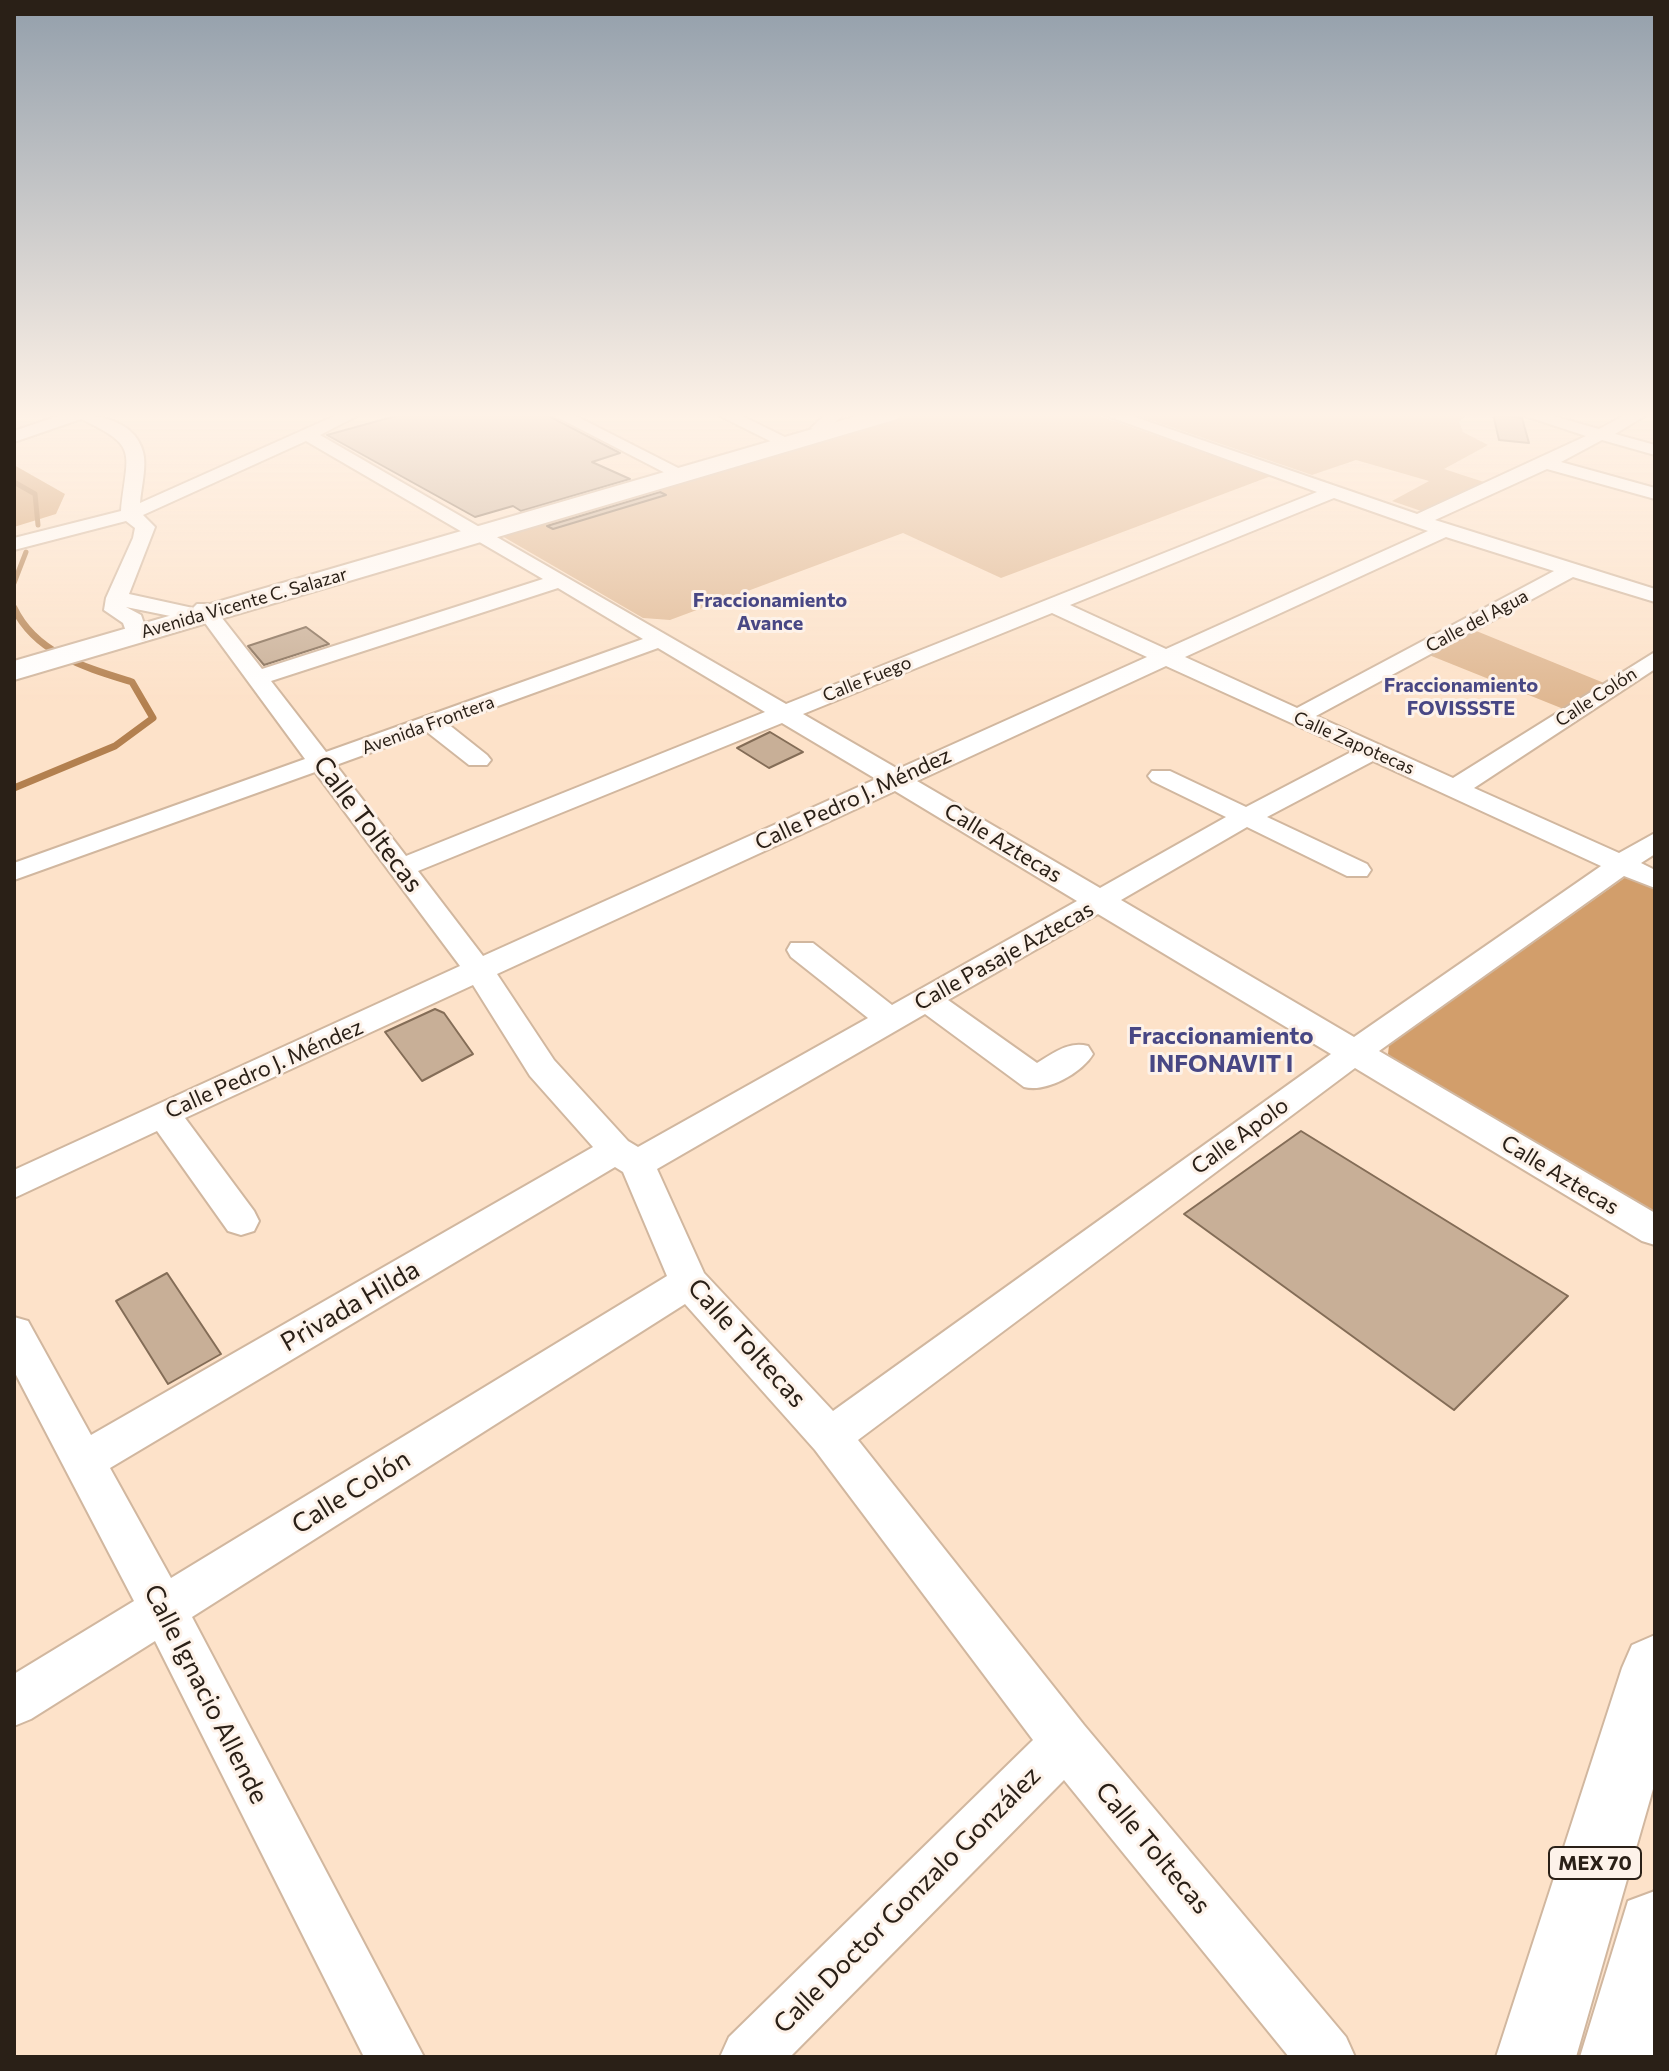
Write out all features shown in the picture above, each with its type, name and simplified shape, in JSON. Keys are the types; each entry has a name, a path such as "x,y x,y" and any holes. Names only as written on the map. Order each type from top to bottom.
{"main road":[{"name":"Avenida Vicente C. Salazar","path":"14,671 96,643 547,511"},
{"name":"Avenida Vicente C. Salazar","path":"14,664 96,643"},
{"name":"MEX 70","path":"1536,2057 1655,1668"},
{"path":"1620,2057 1655,1928"}],"street":[{"path":"14,544 138,511"},
{"name":"Calle Aztecas","path":"442,511 1655,1231"},
{"name":"Calle Fuego","path":"400,868 1286,511"},
{"path":"1392,511 1655,596"},
{"path":"1419,520 1440,511"},
{"path":"130,514 145,527 143,543 116,598 115,610 133,620 136,631"},
{"name":"Calle Pedro J. Méndez","path":"14,1185 894,779 1445,530"},
{"name":"Calle del Agua","path":"1297,717 1572,569"},
{"path":"257,678 560,580"},
{"path":"116,598 199,612"},
{"name":"Calle Zapotecas","path":"1052,605 1655,880"},
{"name":"Calle Toltecas","path":"199,612 257,678 480,972 542,1068 626,1157 689,1282 830,1437 1066,1743 1326,2057"},
{"name":"Avenida Frontera","path":"14,872 323,764 660,640"},
{"name":"Calle Colón","path":"1456,788 1655,659"},
{"path":"432,724 478,760"},
{"name":"Calle Pasaje Aztecas","path":"626,1157 891,1020 1248,816 1372,751"},
{"path":"1161,776 1357,870"},
{"name":"Calle Apolo","path":"830,1437 1354,1053 1655,841"},
{"path":"802,950 891,1020"},
{"path":"927,1000 1036,1079 1077,1054"},
{"path":"163,1114 241,1221"},
{"name":"Privada Hilda","path":"84,1461 626,1157"},
{"name":"Calle Colón","path":"14,1702 689,1282"},
{"name":"Calle Ignacio Allende","path":"14,1333 163,1609 395,2057"},
{"name":"Calle Doctor Gonzalo González","path":"749,2057 1066,1743"}],"shaded area":[{"path":"14,511 58,511 56,514 14,527"},
{"path":"575,511 1179,511 1001,578 903,533 670,620 643,618 502,536 509,530"},
{"path":"1469,628 1609,685 1566,710 1424,653"},
{"path":"1630,874 1655,885 1655,1212 1410,1074 1388,1054 1389,1045"}],"building":[{"path":"464,511 497,511 475,517"},
{"path":"598,511 614,511 553,529 547,526"},
{"path":"306,627 329,644 264,665 248,646"},
{"path":"770,732 803,752 769,768 737,748"},
{"path":"435,1009 444,1013 473,1054 422,1081 385,1032"},
{"path":"1301,1131 1568,1296 1454,1410 1184,1214"},
{"path":"167,1273 221,1354 168,1384 116,1301"}],"waterway":[{"path":"37,511 38,525"},
{"path":"14,583 26,552"},
{"path":"14,608 35,637 49,648 81,665 132,682 153,718 115,746 14,788"}],"district":[{"name":"Fraccionamiento Avance","path":"770,612"},
{"name":"Fraccionamiento FOVISSSTE","path":"1461,696"},
{"name":"Fraccionamiento INFONAVIT I","path":"1221,1050"}]}
